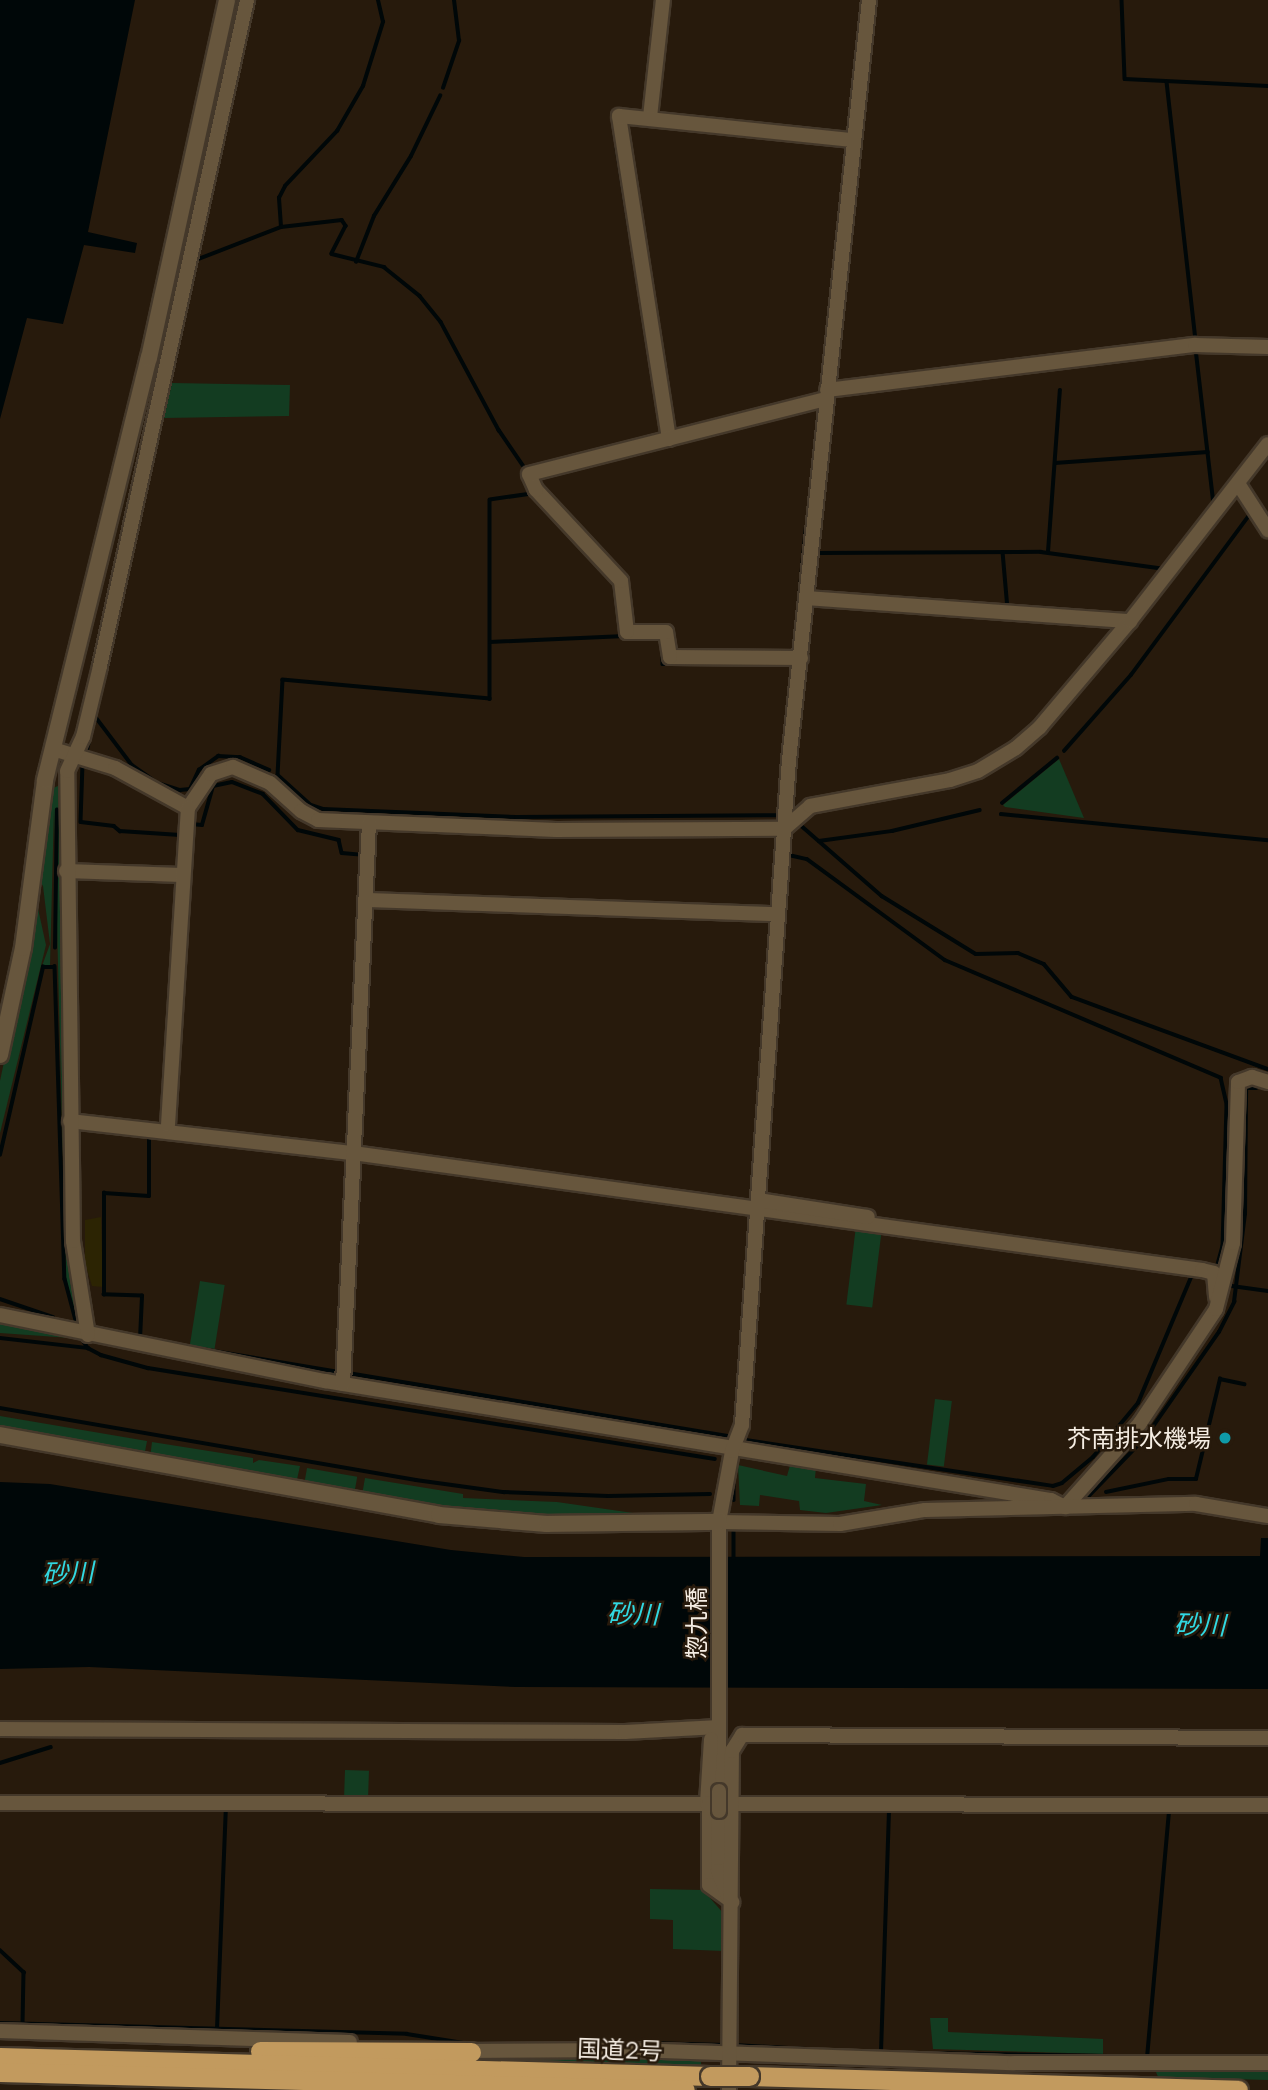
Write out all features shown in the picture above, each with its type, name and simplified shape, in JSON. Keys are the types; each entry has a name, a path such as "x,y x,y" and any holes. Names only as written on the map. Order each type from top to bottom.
{"highway":[{"path":"0,2055 471,2052"},
{"name":"国道2号","path":"0,2055 1238,2090"},
{"name":"国道2号","path":"0,2072 685,2090"},
{"path":"54,2074 84,2084 212,2090"}],"street":[{"path":"0,1055 23,948 53,749 149,358 227,0"},
{"path":"82,1334 90,1323 75,1276 66,871 67,771 83,737 100,666 247,0"},
{"path":"650,117 663,0"},
{"name":"惣九橋","path":"716,1727 719,1709 719,1529 732,1451 743,1425 780,829 801,658 823,397 869,0"},
{"path":"669,439 621,142 620,116 853,140"},
{"path":"801,658 670,657 666,632 627,632 621,581 536,490 528,474 823,397 1196,345 1268,347"},
{"path":"168,1125 179,875 188,808 211,774 233,767 270,783 301,811 318,820 556,830 780,829 810,806 950,780 999,760 1040,727 1241,486 1268,444"},
{"path":"1241,486 1268,530"},
{"path":"806,597 1127,620"},
{"path":"53,749 115,768 188,808"},
{"path":"343,1376 368,896 369,823"},
{"path":"66,871 179,875"},
{"path":"368,896 774,914"},
{"path":"1065,1507 1140,1423 1216,1309 1233,1243 1238,1082 1252,1077 1268,1082"},
{"path":"70,1121 353,1153 879,1219"},
{"path":"758,1205 1202,1270 1214,1273 1216,1309"},
{"path":"0,1315 82,1334 343,1376 732,1451 1038,1498 1065,1507"},
{"path":"0,1435 439,1515 547,1524 719,1529 840,1524 925,1510 1196,1504 1268,1516"},
{"path":"0,1729 625,1732 716,1727"},
{"path":"716,1727 722,1806"},
{"path":"716,1727 722,1806"},
{"path":"729,2090 732,1902 720,1885 718,1871 722,1806 732,1751 742,1735 1268,1738"},
{"path":"0,1803 1268,1805"},
{"path":"0,2031 406,2044 471,2052 730,2053 1014,2063 1268,2063"}],"green space":[{"path":"172,383 290,385 289,416 164,418"},
{"path":"1059,759 1084,818 1003,805"},
{"path":"58,786 67,1128 87,1322 78,1326 66,1279 54,808 50,966 42,966 50,944 43,886 38,879 48,790"},
{"path":"37,904 46,945 0,1133 0,1081"},
{"path":"856,1226 882,1229 872,1308 846,1304"},
{"path":"200,1281 225,1285 215,1349 190,1345"},
{"path":"0,1320 71,1338 0,1333"},
{"path":"935,1399 952,1401 944,1467 927,1465"},
{"path":"0,1416 147,1441 144,1457 29,1435 0,1426"},
{"path":"152,1442 253,1458 253,1463 259,1460 300,1466 296,1484 150,1458"},
{"path":"791,1462 816,1467 815,1478 866,1484 864,1501 882,1505 826,1513 800,1510 799,1501 760,1495 759,1506 740,1505 738,1465 787,1476"},
{"path":"307,1468 357,1477 354,1494 304,1485"},
{"path":"365,1478 463,1494 463,1498 557,1502 654,1516 554,1516 424,1506 362,1495"},
{"path":"345,1770 369,1771 368,1799 344,1798"},
{"path":"650,1889 703,1890 724,1914 724,1951 673,1949 673,1920 650,1919"},
{"path":"930,2018 948,2018 948,2032 1103,2039 1103,2054 933,2049"},
{"path":"701,2057 701,2066 416,2059 416,2058"},
{"path":"1268,2066 1268,2080 1158,2077 1156,2072 1157,2068"}],"sand":[{"path":"101,1217 103,1287 92,1286 85,1263 85,1220"}],"water":[{"path":"0,0 135,0 88,232 137,243 135,253 84,245 63,324 27,318 0,419"},
{"name":"砂川","path":"0,1482 50,1484 451,1550 524,1557 1260,1556 1261,1538 1268,1538 1268,1689 516,1687 89,1667 0,1669"}],"waterway":[{"path":"281,227 279,198 285,186 337,131 363,86 383,22 378,0"},
{"path":"443,88 459,41 454,0"},
{"path":"1122,0 1125,79 1268,86"},
{"path":"1167,82 1196,341"},
{"path":"356,262 374,216 411,156 440,96"},
{"path":"617,148 631,237"},
{"path":"196,260 281,227 342,220 346,226 332,254 384,267 420,296 441,322 499,430 527,471"},
{"path":"174,364 202,235"},
{"path":"1196,349 1214,505"},
{"path":"1048,552 1060,390"},
{"path":"1055,463 1208,452"},
{"path":"532,494 490,500 490,699 283,680 278,775 311,805 323,809 516,817 779,815"},
{"path":"1064,751 1131,675 1251,513"},
{"path":"797,620 806,527"},
{"path":"1003,552 1008,609"},
{"path":"816,553 1041,552 1165,569"},
{"path":"490,642 625,636"},
{"path":"663,652 663,664 672,664"},
{"path":"95,716 132,765 158,783 180,790 190,789 199,770 218,756 240,757 269,770"},
{"path":"87,750 90,737"},
{"path":"1002,803 1057,758"},
{"path":"83,764 81,822 114,826 120,831 180,835"},
{"path":"191,824 202,825 213,786 232,782 263,794 298,830 339,840 342,853 363,855"},
{"path":"791,811 805,803"},
{"path":"55,948 57,810"},
{"path":"819,841 892,831 980,810"},
{"path":"1001,814 1268,840"},
{"path":"796,821 882,896 976,954 1018,953 1044,964 1072,997 1268,1069"},
{"path":"789,855 807,859 945,960 1221,1078 1227,1105 1223,1246 1217,1269"},
{"path":"55,966 65,1279 78,1328"},
{"path":"0,1155 43,967 53,967"},
{"path":"1087,1498 1145,1438 1219,1332 1234,1302 1245,1214 1246,1088 1256,1088 1257,1084"},
{"path":"140,1339 142,1296 104,1295 104,1193 149,1196 149,1134"},
{"path":"746,1440 1053,1486 1062,1483 1093,1457 1138,1403 1192,1275"},
{"path":"1232,1286 1268,1291"},
{"path":"0,1299 53,1317"},
{"path":"79,1335 88,1348 101,1355 148,1368 715,1459"},
{"path":"0,1338 88,1348"},
{"path":"202,1349 340,1372"},
{"path":"348,1373 729,1436"},
{"path":"1106,1492 1169,1479 1196,1479 1220,1379 1244,1384"},
{"path":"0,1408 416,1480 504,1492 608,1496 710,1494"},
{"path":"734,1476 734,1500"},
{"path":"734,1532 734,1558"},
{"path":"0,1763 51,1747"},
{"path":"217,2029 226,1808"},
{"path":"881,2052 889,1810"},
{"path":"1147,2058 1169,1810"},
{"path":"0,1950 24,1972 23,2024"},
{"path":"0,2023 407,2034 463,2043"},
{"path":"645,2043 725,2045"},
{"path":"735,2045 824,2050"},
{"path":"922,2053 1124,2056"},
{"path":"1227,2056 1268,2056"}],"place":[{"name":"芥南排水機場","path":"1225,1438"}]}
